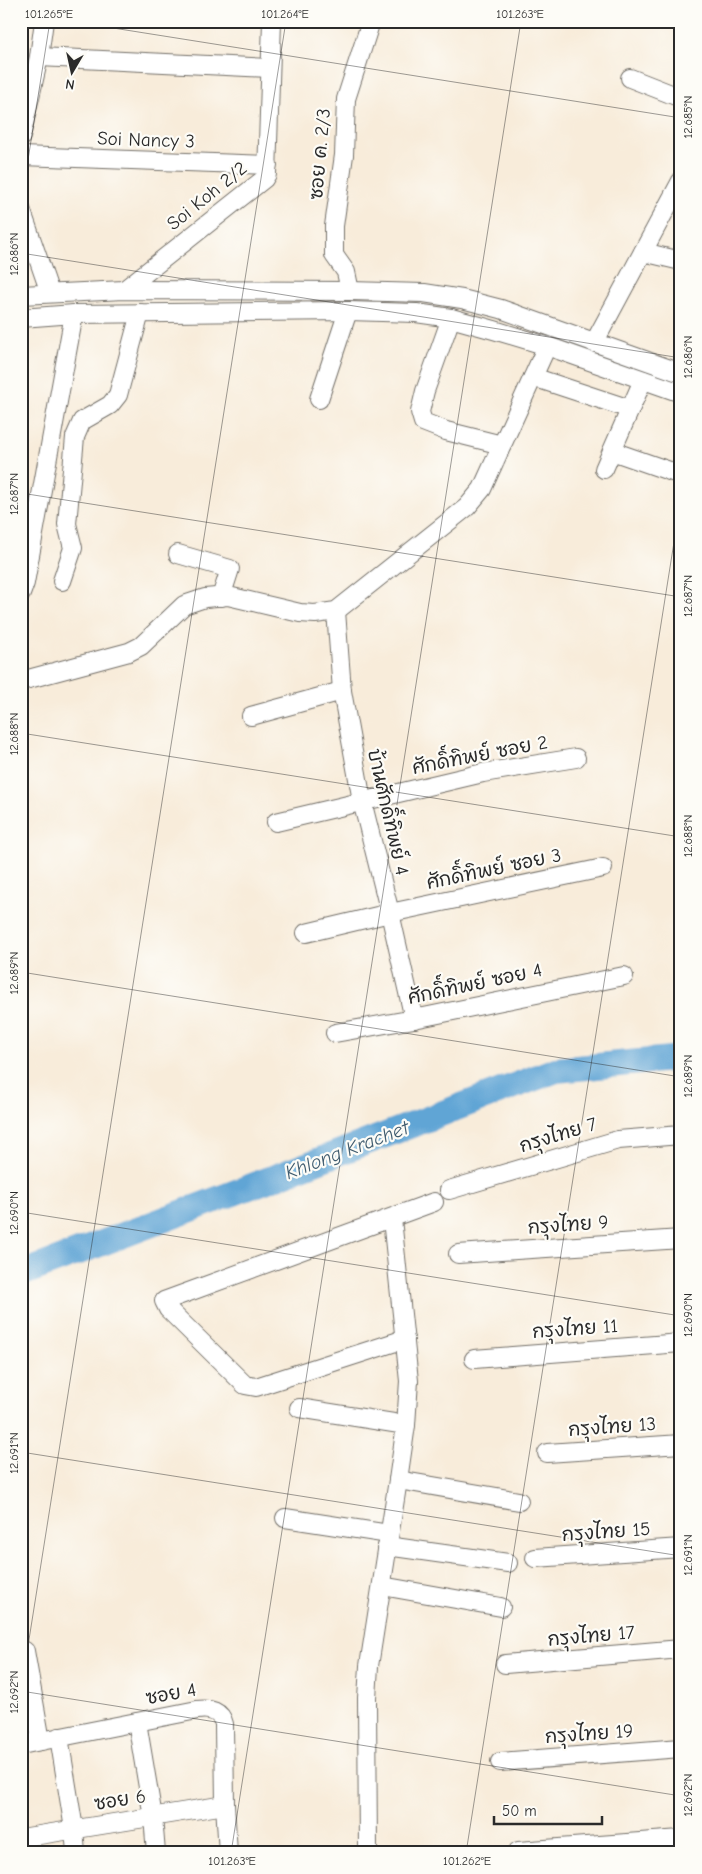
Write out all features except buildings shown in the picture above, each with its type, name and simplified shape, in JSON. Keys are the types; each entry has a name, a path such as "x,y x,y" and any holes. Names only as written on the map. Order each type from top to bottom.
{"street":[{"path":"21,137 39,57 44,21"},
{"name":"Soi Koh 2/2","path":"124,290 264,179 267,174 272,21"},
{"name":"ซอย ค. 2/3","path":"350,291 346,272 334,255 334,226 344,155 346,99 371,21"},
{"path":"39,57 270,68"},
{"path":"630,78 681,98"},
{"name":"Soi Nancy 3","path":"21,156 268,166"},
{"path":"594,343 681,180"},
{"path":"21,209 50,293"},
{"path":"643,252 681,261"},
{"path":"21,295 124,290 350,291 424,294 462,299 501,309 681,373"},
{"path":"186,290 187,313"},
{"path":"319,400 348,311"},
{"path":"21,318 74,314 140,313 348,311 416,313 451,318 547,346 681,393"},
{"path":"62,581 73,548 67,524 75,437 82,422 110,404 118,395 140,313"},
{"path":"21,594 25,583 74,314"},
{"path":"451,318 425,391 420,412 423,422 446,431 502,446"},
{"path":"21,681 129,652 141,646 184,605 205,598 228,596 300,613 315,614 336,611 467,507 482,490 547,346"},
{"path":"533,377 630,410"},
{"path":"604,469 643,380"},
{"path":"612,451 681,475"},
{"path":"178,554 230,568 221,597"},
{"name":"บ้านศักดิ์ทิพย์ 4","path":"336,611 342,691 362,801 414,1019"},
{"path":"251,716 342,691"},
{"name":"ศักดิ์ทิพย์ ซอย 2","path":"276,822 483,773 576,758"},
{"name":"ศักดิ์ทิพย์ ซอย 3","path":"306,933 390,913 603,868"},
{"name":"ศักดิ์ทิพย์ ซอย 4","path":"335,1033 414,1019 624,976"},
{"name":"กรุงไทย 7","path":"449,1190 618,1140 681,1135"},
{"path":"405,1339 256,1387 244,1386 168,1309 164,1301 392,1219 434,1202"},
{"path":"368,1853 367,1698 369,1666 406,1425 409,1381 392,1219"},
{"name":"กรุงไทย 9","path":"458,1254 681,1239"},
{"name":"กรุงไทย 11","path":"474,1359 681,1343"},
{"path":"299,1408 406,1425"},
{"name":"กรุงไทย 13","path":"547,1453 681,1444"},
{"path":"398,1480 518,1501"},
{"path":"285,1518 508,1563"},
{"name":"กรุงไทย 15","path":"535,1558 681,1548"},
{"path":"382,1586 501,1607"},
{"name":"กรุงไทย 17","path":"505,1664 681,1650"},
{"path":"23,1652 41,1741"},
{"name":"ซอย 4","path":"21,1745 205,1708 217,1712 224,1724 225,1805 228,1853"},
{"path":"137,1722 154,1817 156,1853"},
{"path":"59,1738 74,1829 76,1853"},
{"name":"กรุงไทย 19","path":"500,1762 681,1748"},
{"name":"ซอย 6","path":"21,1838 225,1805"},
{"path":"518,1851 681,1839"}],"waterway":[{"name":"Khlong Krachet","path":"21,1274 556,1070 681,1058"}]}
